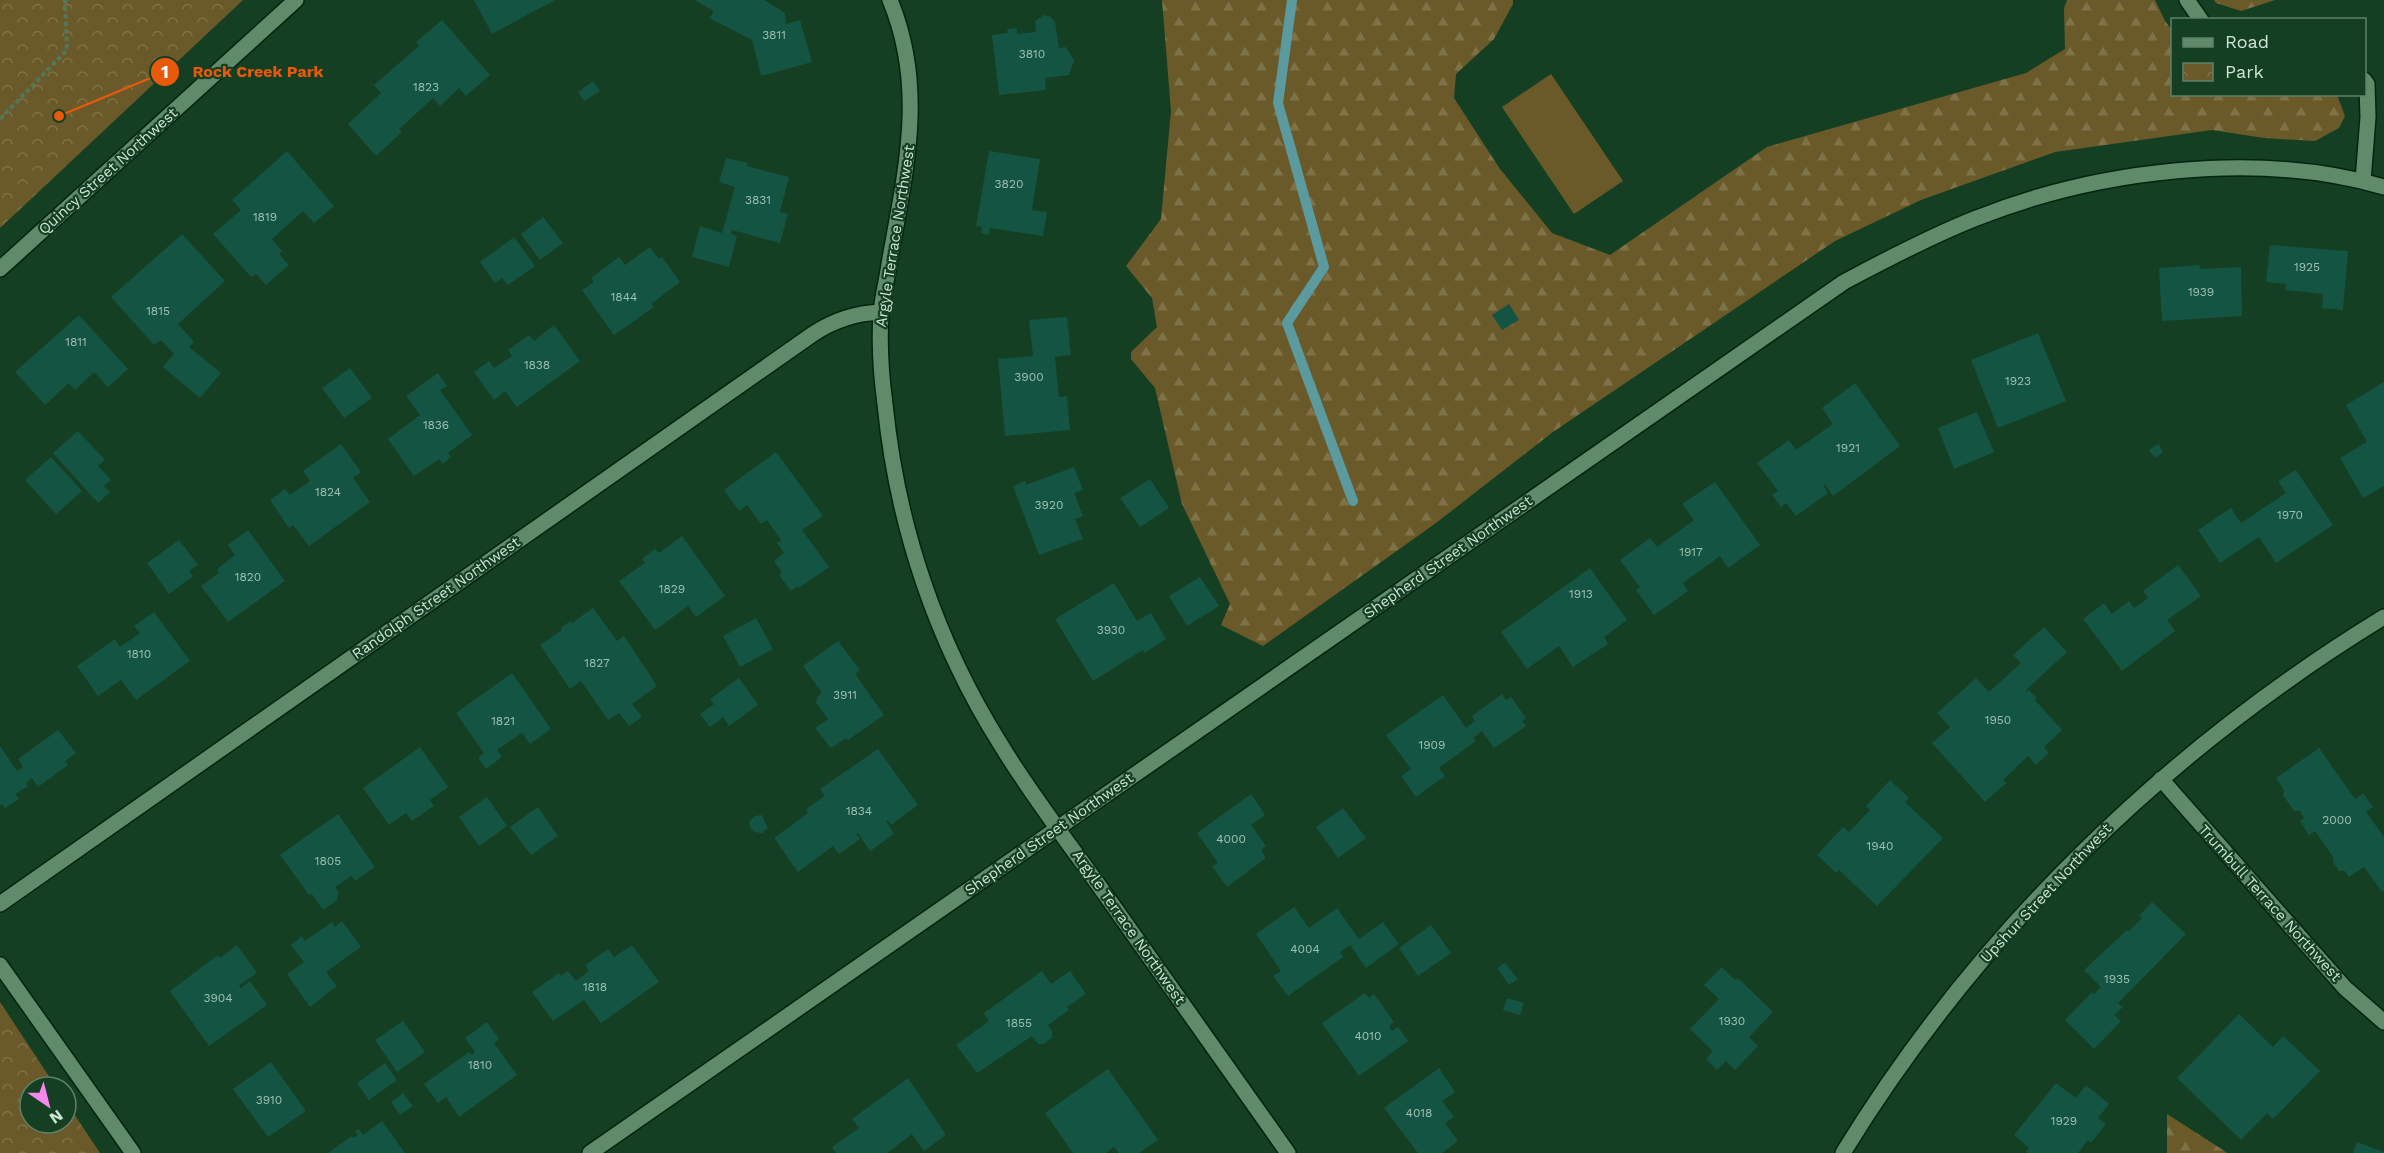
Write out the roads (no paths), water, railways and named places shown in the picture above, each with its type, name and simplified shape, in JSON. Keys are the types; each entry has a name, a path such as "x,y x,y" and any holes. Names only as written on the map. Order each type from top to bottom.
{"street":[{"name":"Quincy Street Northwest","path":"0,269 296,0"},
{"name":"Argyle Terrace Northwest","path":"890,0 906,54 911,89 911,124 908,158 881,312 882,369 889,438 907,528 923,584 937,621 972,696 1008,757 1288,1153"},
{"path":"2187,0 2200,18"},
{"path":"2363,181 2368,117 2366,83"},
{"name":"Shepherd Street Northwest","path":"590,1153 1826,294 1910,247 1977,218 2019,203 2108,180 2175,171 2220,169 2314,173 2384,187"},
{"name":"Randolph Street Northwest","path":"0,904 813,334 825,326 852,315 881,312"},
{"name":"Upshur Street Northwest","path":"1843,1153 1912,1047 1982,961 2074,859 2161,779 2236,718 2384,617"},
{"name":"Trumbull Terrace Northwest","path":"2161,779 2345,988 2384,1022"},
{"path":"0,964 133,1153"}],"waterway":[{"path":"1292,0 1278,103 1324,267 1287,323 1353,501"}],"place":[{"name":"Rock Creek Park","path":"59,116"}]}
